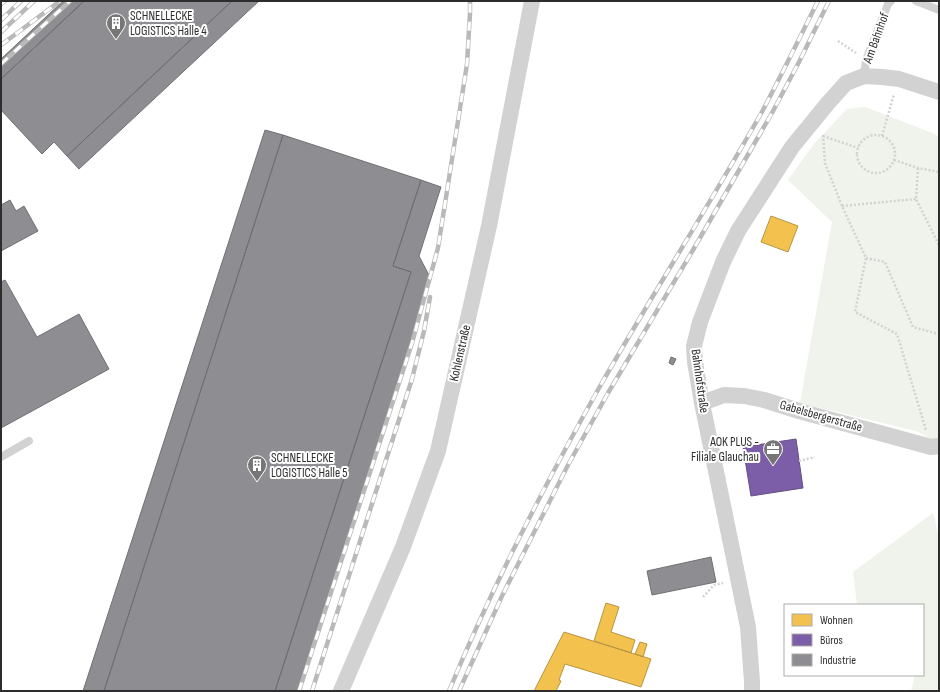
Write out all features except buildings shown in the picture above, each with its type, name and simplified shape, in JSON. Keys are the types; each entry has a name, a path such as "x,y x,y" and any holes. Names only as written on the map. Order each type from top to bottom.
{"street":[{"name":"Kohlenstraße","path":"341,691 403,547 438,451 489,226 532,1"},
{"path":"864,76 899,79 939,92"},
{"name":"Bahnhofstraße","path":"752,691 748,628 702,403 695,362 694,346 700,322 723,262 738,231 792,147 809,126 846,83 864,76"},
{"name":"Gabelsbergerstraße","path":"702,403 724,396 744,396 935,446"}],"lane":[{"name":"Am Bahnhof","path":"864,76 866,60 888,4 891,1"},
{"path":"916,1 939,10"},
{"path":"1,457 29,441"}],"path":[{"path":"838,41 858,55"},
{"path":"882,136 899,79"},
{"path":"809,126 823,136 858,148"},
{"path":"876,135 882,136 892,143 895,154 894,160 891,166 886,170 873,172 867,170 858,161 858,148 865,138 876,135"},
{"path":"823,136 825,163 842,206 866,258 855,312 898,334 935,446"},
{"path":"894,160 918,168 939,172"},
{"path":"918,168 916,199 939,246"},
{"path":"842,206 916,199"},
{"path":"866,258 885,262 913,327 939,334"},
{"path":"799,461 815,457"},
{"path":"703,597 714,585 738,580"}],"shaded area":[{"path":"865,107 935,134 939,137 939,439 936,442 916,431 800,403 832,222 788,180 814,144 847,109"},
{"path":"933,513 939,536 939,691 911,691 915,676 924,676 924,604 857,604 853,572"}],"railway":[{"path":"1,4 5,1"},
{"path":"1,20 21,1"},
{"path":"1,32 34,1"},
{"path":"1,45 60,1"},
{"path":"1,64 70,1"},
{"path":"299,691 412,343 438,248 467,64 470,1"},
{"path":"449,691 501,575 558,462 619,353 763,110 818,1"},
{"path":"459,691 502,596 568,465 608,393 772,113 829,1"},
{"path":"312,691 412,379 424,331 430,297"}],"place":[{"name":"SCHNELLECKE LOGISTICS Halle 4","path":"116,40"},
{"name":"AOK PLUS - Filiale Glauchau","path":"773,466"},
{"name":"SCHNELLECKE LOGISTICS Halle 5","path":"257,482"}]}
